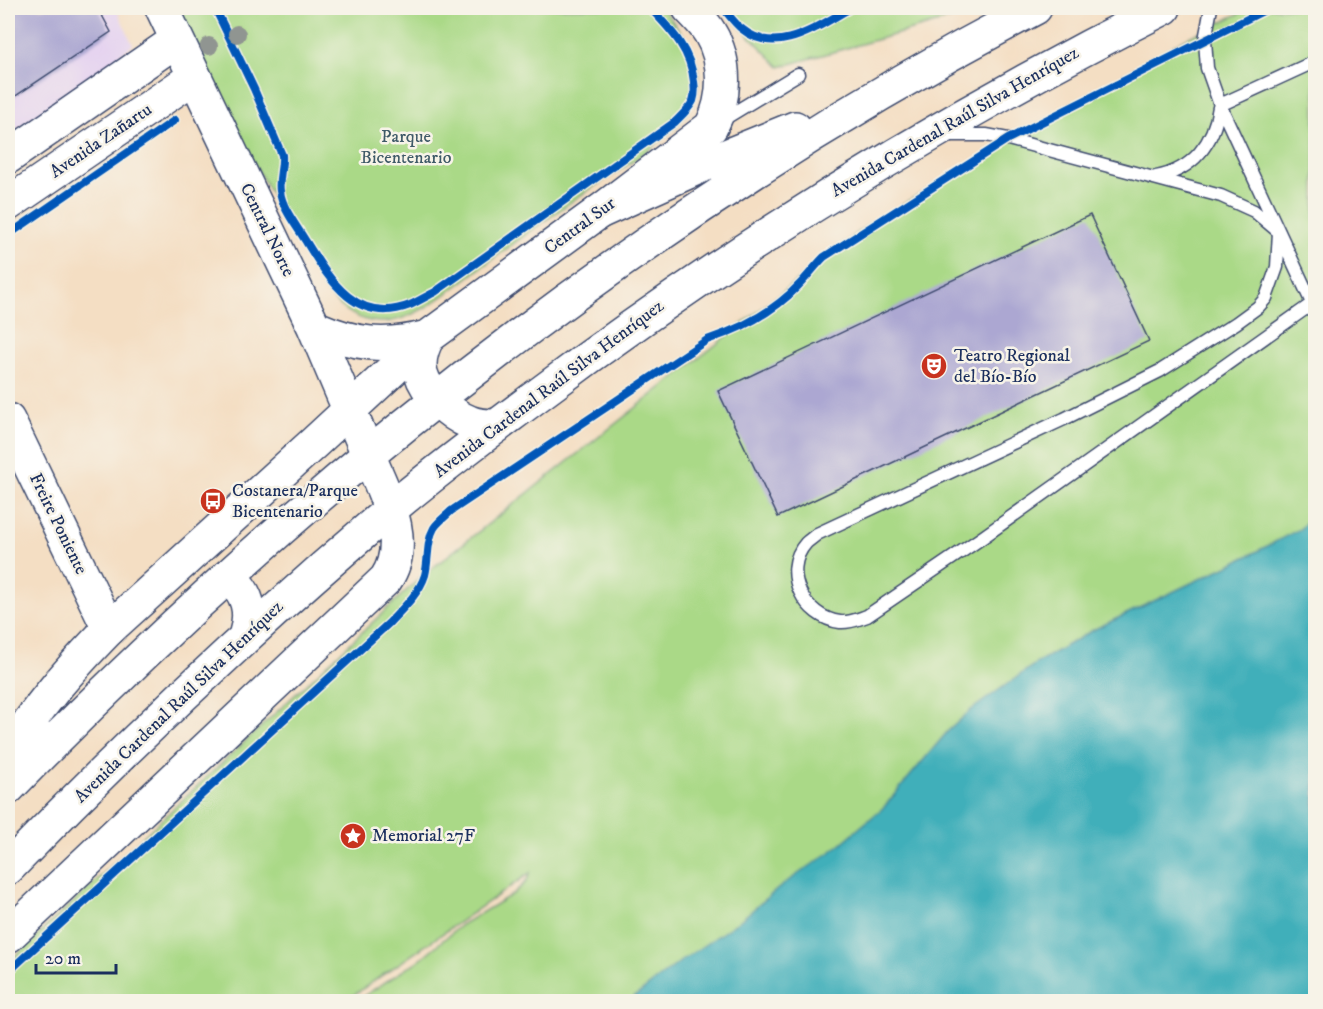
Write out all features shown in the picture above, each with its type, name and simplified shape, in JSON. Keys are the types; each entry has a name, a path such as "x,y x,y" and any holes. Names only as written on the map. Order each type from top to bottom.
{"main road":[{"name":"Central Norte","path":"8,936 386,579 394,568 396,557 397,545 391,509 350,408 314,327 162,8"},
{"path":"689,8 710,33 720,63 722,95 720,107 711,127"},
{"path":"8,788 124,671 228,576 368,454 437,398 571,297 680,220 781,154 1035,8"},
{"name":"Avenida Cardenal Raúl Silva Henríquez","path":"8,868 180,697 245,636 391,509 639,320 824,197 928,135 1060,61 1164,8"},
{"path":"8,156 177,40"},
{"name":"Avenida Zañartu","path":"8,204 194,77"},
{"path":"599,212 774,136 881,95"},
{"name":"Central Sur","path":"8,754 63,676 109,628 428,337 711,127"},
{"path":"314,327 334,336 362,343 393,344 428,337"},
{"path":"428,337 421,353 421,372 437,398 469,422 483,426 497,426"},
{"name":"Freire Poniente","path":"8,420 109,628"},
{"path":"228,576 236,582 246,597 249,624 245,636"},
{"path":"8,879 32,843"}],"lane":[{"path":"1211,8 1205,40 1207,68 1220,105 1314,302 983,537 867,616 852,621 834,620 817,614 806,603 798,590 796,566 805,544 817,534 1064,419 1160,371 1236,323 1266,298 1277,267 1279,232"},
{"path":"1220,105 1316,61"},
{"path":"711,127 798,74"},
{"path":"1152,177 1180,169 1202,151 1217,122 1220,105"},
{"path":"928,135 986,135 1008,139 1221,196 1254,211 1279,232"}],"shaded area":[{"path":"8,8 116,8 133,45 8,136"}],"green space":[{"name":"Parque Bicentenario","path":"172,8 662,8 691,49 696,60 698,84 695,97 681,120 666,136 641,156 578,197 438,300 397,320 375,322 351,314 326,291 205,77"},
{"path":"722,8 972,8 950,19 780,67"},
{"path":"1251,8 1315,8 1315,1001 356,1001 418,961 461,925 513,894 526,882 530,873 345,1001 8,1002 8,963 421,577 869,224 1185,39"}],"water":[{"path":"1315,514 1315,1001 629,1001 681,961 738,922 785,883 832,851 884,807 948,731 971,710 1038,662 1095,629 1300,529"}],"building":[{"path":"8,8 98,8 111,32 8,101"},
{"name":"Teatro Regional del Bío-Bío","path":"1090,215 1149,341 778,517 718,391"}],"cycle path":[{"path":"215,8 254,89 282,155 280,191 283,204 324,270 346,295 359,304 374,309 391,310 410,305 435,292 675,122 687,110 693,101 695,92 689,60 679,41 650,8"},
{"path":"723,8 742,29 755,37 769,40 783,40 798,36 851,8"},
{"path":"8,972 389,623 419,589 425,575 431,533 451,511 707,340 744,325 768,311 790,294 824,257 1008,139 1269,8"},
{"path":"8,235 175,120"}],"place":[{"name":"Teatro Regional del Bío-Bío","path":"934,366"},
{"name":"Costanera/Parque Bicentenario","path":"213,501"},
{"name":"Memorial 27F","path":"353,836"}]}
